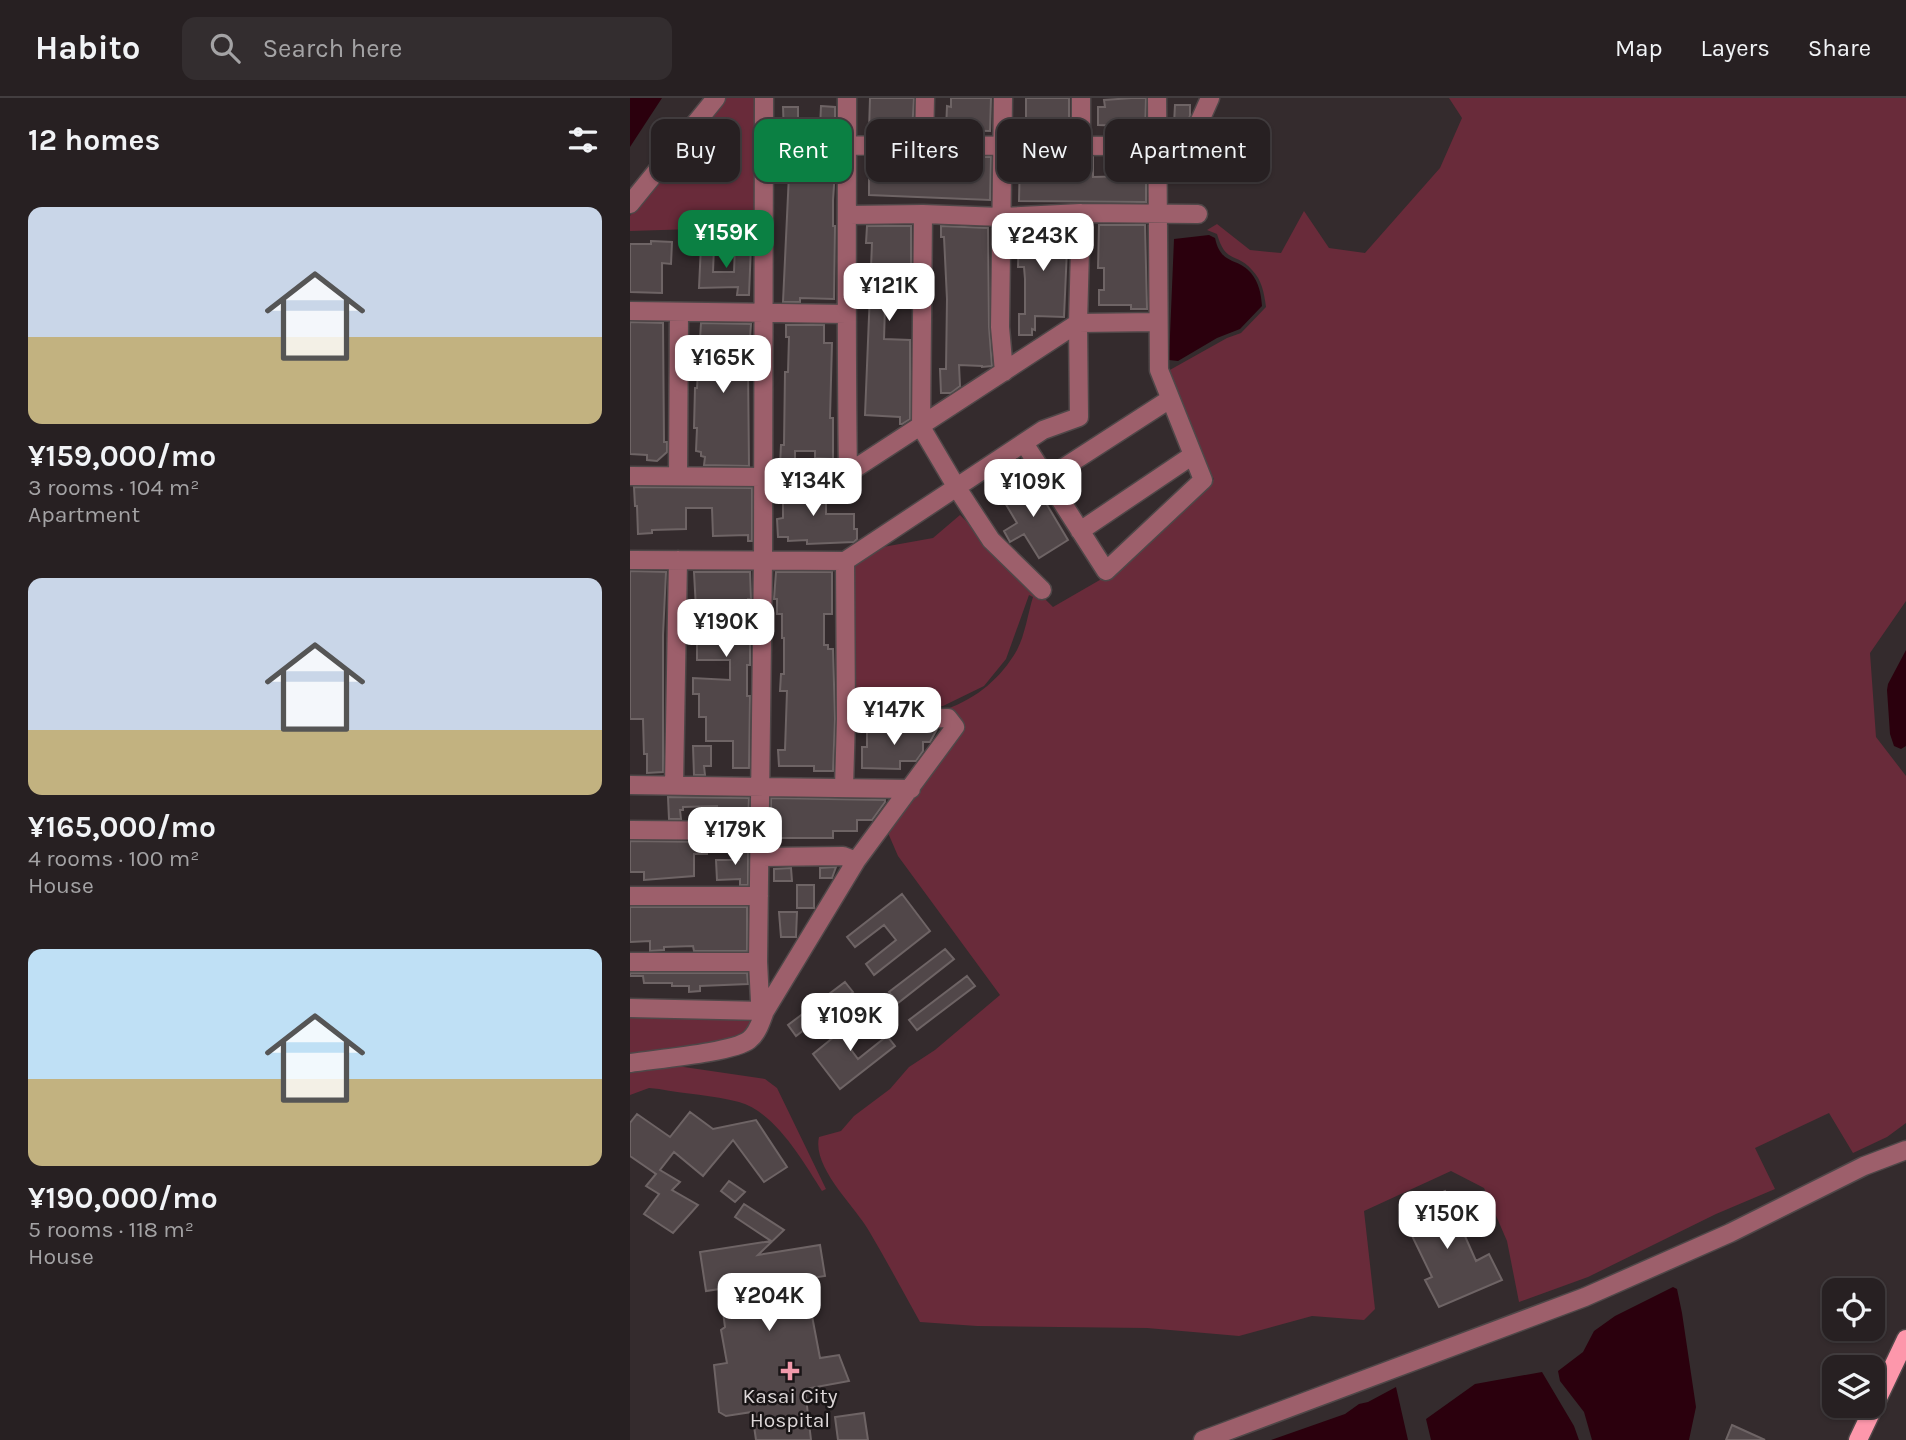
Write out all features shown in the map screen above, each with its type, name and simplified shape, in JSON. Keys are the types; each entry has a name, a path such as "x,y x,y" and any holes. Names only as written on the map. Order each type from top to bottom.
{"main road":[{"path":"1858,1440 1906,1339"}],"street":[{"path":"633,197 716,98"},
{"path":"764,98 764,119"},
{"path":"847,98 847,119"},
{"path":"925,98 925,119"},
{"path":"1003,98 1003,119"},
{"path":"1081,98 1081,119"},
{"path":"1157,98 1157,119"},
{"path":"1201,119 1210,98"},
{"path":"765,182 762,787 758,962 760,1001 765,1011"},
{"path":"848,182 848,473"},
{"path":"1001,182 1000,327 1004,372"},
{"path":"1024,443 1106,571 1203,480 1159,370 1157,182"},
{"path":"923,214 921,427 991,540 1042,590"},
{"path":"630,560 845,561 1042,430 1079,417 1080,214"},
{"path":"849,215 1198,214"},
{"path":"630,311 846,314"},
{"path":"678,476 679,312"},
{"path":"630,476 763,477 830,476 848,473 1078,323 1157,322"},
{"path":"1046,479 1170,399"},
{"path":"1080,531 1193,455"},
{"path":"674,785 678,560"},
{"path":"844,787 845,561"},
{"path":"630,1063 730,1049 750,1040 856,861 955,727 948,718 846,719"},
{"path":"630,785 911,789"},
{"path":"630,830 760,831"},
{"path":"760,857 843,856 856,861"},
{"path":"630,896 760,896"},
{"path":"630,962 758,962"},
{"path":"630,1008 765,1011"},
{"path":"1203,1440 1585,1297 1730,1233 1864,1166 1906,1150"}],"shaded area":[{"path":"630,98 662,98 630,147"},
{"path":"726,98 760,98 760,119 754,119 754,182 759,182 759,227 630,231 630,216 658,182 740,182 740,119 709,119"},
{"path":"1449,98 1906,98 1906,601 1870,653 1876,737 1906,776 1906,1123 1887,1137 1853,1153 1829,1113 1755,1148 1775,1189 1716,1214 1588,1277 1519,1302 1507,1241 1484,1188 1451,1171 1364,1211 1375,1309 1364,1320 1312,1316 1239,1336 1147,1328 977,1326 920,1322 863,1221 828,1174 819,1149 819,1137 841,1131 854,1116 890,1089 909,1067 935,1050 1000,995 898,856 885,826 951,725 947,709 987,686 1011,660 1022,638 1033,597 1029,595 1006,659 984,686 943,706 919,707 851,692 851,568 872,549 933,538 960,515 1053,607 1105,577 1214,479 1186,427 1168,371 1241,333 1266,307 1262,287 1255,274 1247,265 1224,250 1217,234 1207,230 1217,224 1250,250 1281,253 1304,211 1329,248 1365,253 1440,168 1462,118"},
{"path":"1209,235 1215,238 1221,253 1251,273 1259,288 1262,306 1240,329 1217,338 1178,361 1169,360 1174,239"},
{"path":"1906,650 1906,746 1901,749 1894,746 1890,734 1887,690"},
{"path":"687,1017 751,1021 751,1032 727,1044 679,1047 630,1056 630,1018"},
{"path":"677,1066 765,1079 777,1088 826,1189 822,1191 787,1139 752,1107 729,1100 649,1088 630,1095 630,1072"},
{"path":"1673,1287 1677,1289 1682,1313 1696,1407 1689,1440 1592,1440 1584,1412 1560,1381 1558,1371 1583,1352 1594,1331 1615,1316"},
{"path":"1542,1372 1574,1426 1579,1440 1431,1440 1426,1419 1475,1384"},
{"path":"1396,1387 1408,1440 1271,1440 1345,1414 1359,1404"}],"building":[{"path":"870,98 914,98 913,119 869,119"},
{"path":"951,98 991,98 990,131 983,131 983,119 946,119 947,106 951,107"},
{"path":"1026,98 1069,98 1069,119 1026,119"},
{"path":"1146,98 1145,119 1105,119 1105,125 1098,125 1098,107 1105,107 1104,100"},
{"path":"1175,105 1190,105 1188,119 1174,119"},
{"path":"821,106 835,107 835,119 820,119"},
{"path":"783,107 798,107 798,119 783,119"},
{"path":"983,157 991,157 990,200 869,195 869,182 983,182"},
{"path":"1091,157 1093,177 1105,177 1105,182 1146,182 1146,202 1019,201 1019,182 1091,182"},
{"path":"789,182 834,182 834,299 800,298 800,302 783,302"},
{"path":"1099,225 1145,225 1147,309 1131,309 1131,305 1099,305 1099,290 1104,290 1104,268 1098,268"},
{"path":"867,226 911,226 911,307 885,306 884,339 910,340 910,419 902,424 900,417 865,415 872,243 866,243"},
{"path":"941,226 988,228 992,366 959,365 960,386 951,393 941,393 940,369 946,369 947,299"},
{"path":"1068,226 1064,317 1035,316 1035,330 1032,329 1032,335 1019,335 1019,314 1025,314 1025,279 1024,267 1018,267 1019,228"},
{"path":"651,241 672,242 671,264 662,263 662,293 630,292 630,244 651,244"},
{"path":"701,245 714,246 713,272 734,272 735,245 751,245 749,295 737,295 738,287 699,288"},
{"path":"630,322 663,323 664,442 667,442 667,452 657,461 647,460 647,455 630,454"},
{"path":"701,323 751,324 748,365 749,466 704,465 705,457 696,451 695,388"},
{"path":"786,325 824,325 824,343 832,343 830,418 833,418 833,459 815,458 815,451 795,451 795,465 780,465 781,445 784,445 785,372 788,372 789,337 786,337"},
{"path":"1031,478 1068,540 1039,558 1024,534 1010,542 1004,531 1017,523 1001,496"},
{"path":"634,487 752,488 752,541 748,541 748,535 713,536 712,508 686,508 686,529 652,530 652,533 638,534"},
{"path":"826,487 826,514 854,514 857,539 854,542 807,544 807,540 788,541 788,537 778,537 777,519 783,518 783,494 775,494 775,488"},
{"path":"630,571 666,572 663,772 647,773 643,719 630,719"},
{"path":"694,572 750,572 750,665 747,665 747,696 750,696 749,768 733,768 733,741 706,741 706,717 699,717 699,694 693,694 693,678 730,680 730,660 697,660 697,640 705,640 705,609 696,609"},
{"path":"776,572 832,572 832,614 824,614 824,645 833,649 833,771 814,771 814,766 779,766 778,750 785,750 787,691 780,691 781,674 784,674 784,638 782,614 777,614 777,599 774,599"},
{"path":"937,729 930,742 923,742 923,751 916,761 900,761 900,769 862,768 862,747 867,747 867,730"},
{"path":"693,746 711,746 711,766 704,766 705,775 694,775"},
{"path":"668,797 749,798 748,820 740,819 739,811 717,811 717,806 683,807 683,810 680,810 681,819 669,819"},
{"path":"771,798 885,802 872,820 857,820 857,831 833,831 833,838 775,838"},
{"path":"630,841 707,842 707,854 694,854 694,876 644,880 644,872 630,872"},
{"path":"739,842 748,842 748,885 740,885 740,879 717,880 716,860 739,860"},
{"path":"836,867 832,878 820,878 820,868"},
{"path":"791,868 792,881 774,881 774,869"},
{"path":"797,885 814,885 814,908 797,908"},
{"path":"902,894 930,931 874,975 866,964 896,940 884,925 855,947 847,937"},
{"path":"630,907 747,907 747,951 694,951 693,946 664,947 664,950 650,951 650,941 630,942"},
{"path":"779,912 797,912 796,937 781,937"},
{"path":"945,949 954,959 898,1003 889,992"},
{"path":"630,973 747,973 748,984 700,986 700,991 689,992 689,986 644,983 643,976 630,976"},
{"path":"967,976 975,986 917,1030 909,1020"},
{"path":"845,982 853,992 796,1036 788,1025"},
{"path":"867,1010 875,1020 846,1043 858,1059 887,1036 895,1046 840,1089 813,1054"},
{"path":"690,1112 713,1129 756,1120 787,1167 764,1182 733,1140 703,1176 674,1152 660,1170 680,1182 672,1190 698,1205 673,1233 644,1214 659,1194 646,1186 656,1174 630,1156 630,1123 637,1114 670,1137"},
{"path":"729,1181 745,1192 735,1202 721,1191"},
{"path":"1445,1191 1476,1261 1489,1254 1502,1280 1439,1307 1425,1280 1432,1277 1400,1211"},
{"path":"744,1204 784,1230 758,1255 820,1245 825,1276 805,1279 820,1358 839,1355 849,1381 805,1389 811,1440 756,1440 752,1412 726,1416 719,1412 714,1365 727,1363 721,1330 725,1327 720,1289 706,1291 700,1252 771,1241 735,1217"},
{"path":"864,1413 868,1440 838,1440 835,1417"},
{"path":"1732,1425 1765,1440 1726,1440"}],"place":[{"name":"Kasai City Hospital","path":"790,1371"}]}
